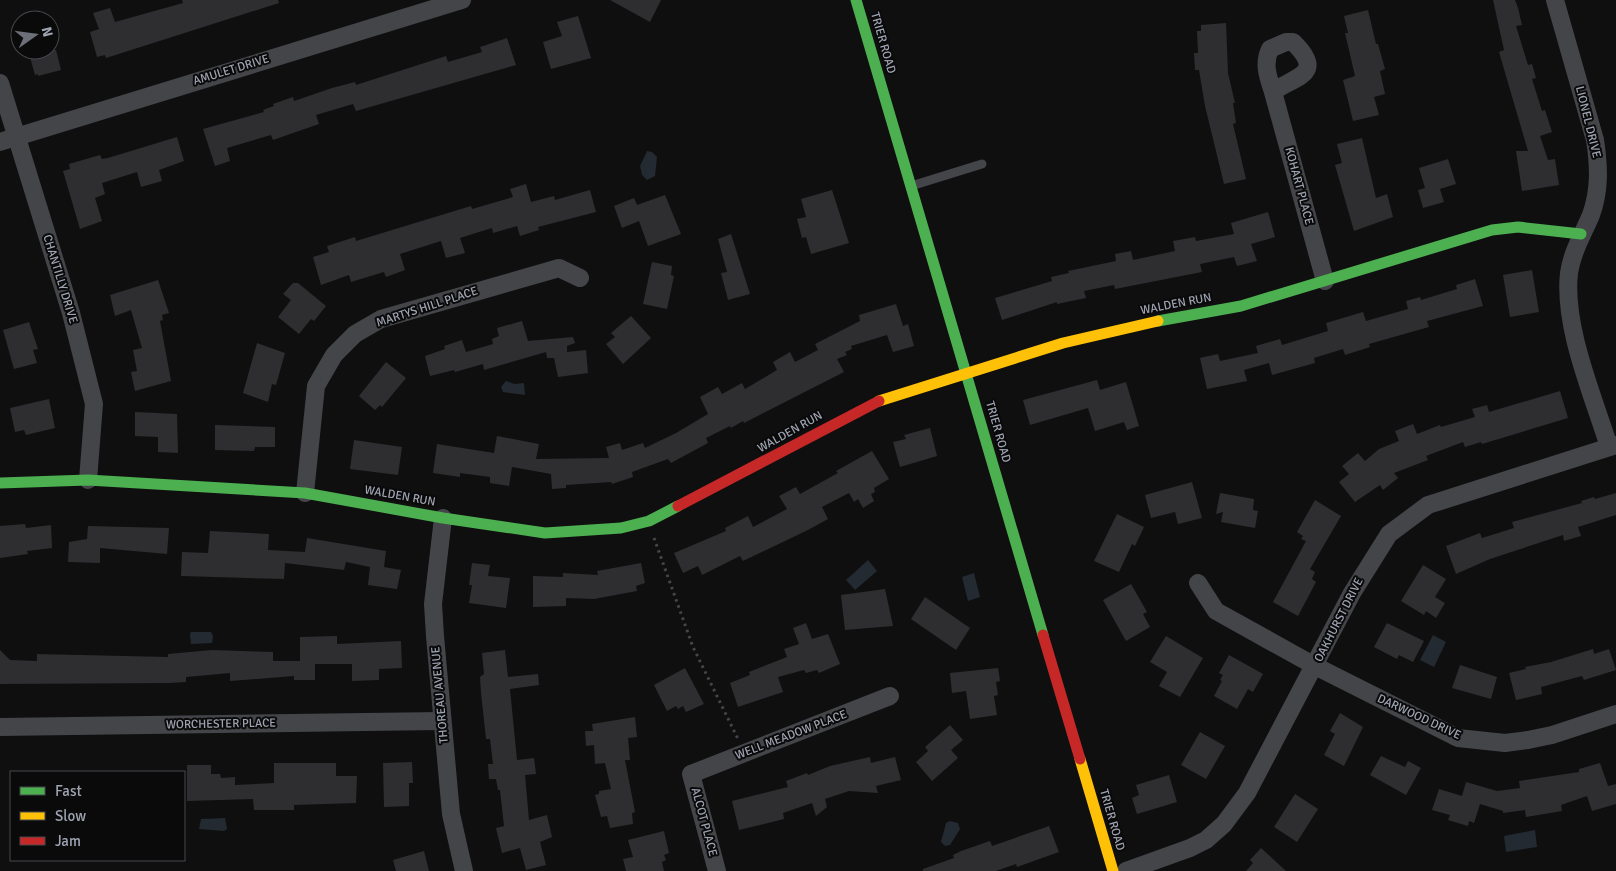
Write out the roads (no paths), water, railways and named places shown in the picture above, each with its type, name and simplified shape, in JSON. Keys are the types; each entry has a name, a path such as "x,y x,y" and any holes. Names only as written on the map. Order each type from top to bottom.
{"street":[{"name":"AMULET DRIVE","path":"8,139 462,0"},
{"name":"TRIER ROAD","path":"856,0 1112,871"},
{"name":"LIONEL DRIVE","path":"1555,0 1595,140 1599,164 1598,191 1590,216 1581,234 1569,272 1570,308 1577,342 1612,446"},
{"name":"CHANTILLY DRIVE","path":"0,83 8,139 71,313 94,404 88,480"},
{"name":"KOHART PLACE","path":"1273,92 1325,281"},
{"name":"WALDEN RUN","path":"0,483 88,480 305,493 444,518 545,533 621,528 649,520 771,458 867,406 1063,343 1142,324 1241,306 1492,230 1518,227 1581,234"},
{"name":"MARTYS HILL PLACE","path":"305,493 316,386 334,355 356,334 381,320 559,268 580,278"},
{"name":"OAKHURST DRIVE","path":"1126,871 1190,848 1206,840 1224,824 1247,793 1352,593 1372,558 1389,534 1428,505 1612,446"},
{"name":"THOREAU AVENUE","path":"444,518 433,604 441,721 451,814 464,871"},
{"name":"DARWOOD DRIVE","path":"1198,583 1216,611 1315,666 1458,738 1505,743 1528,740 1552,735 1616,714"},
{"name":"WELL MEADOW PLACE","path":"691,774 890,696"},
{"name":"WORCHESTER PLACE","path":"0,727 441,721"},
{"name":"ALCOT PLACE","path":"691,774 717,871"}],"lane":[{"path":"911,186 982,164"}]}
